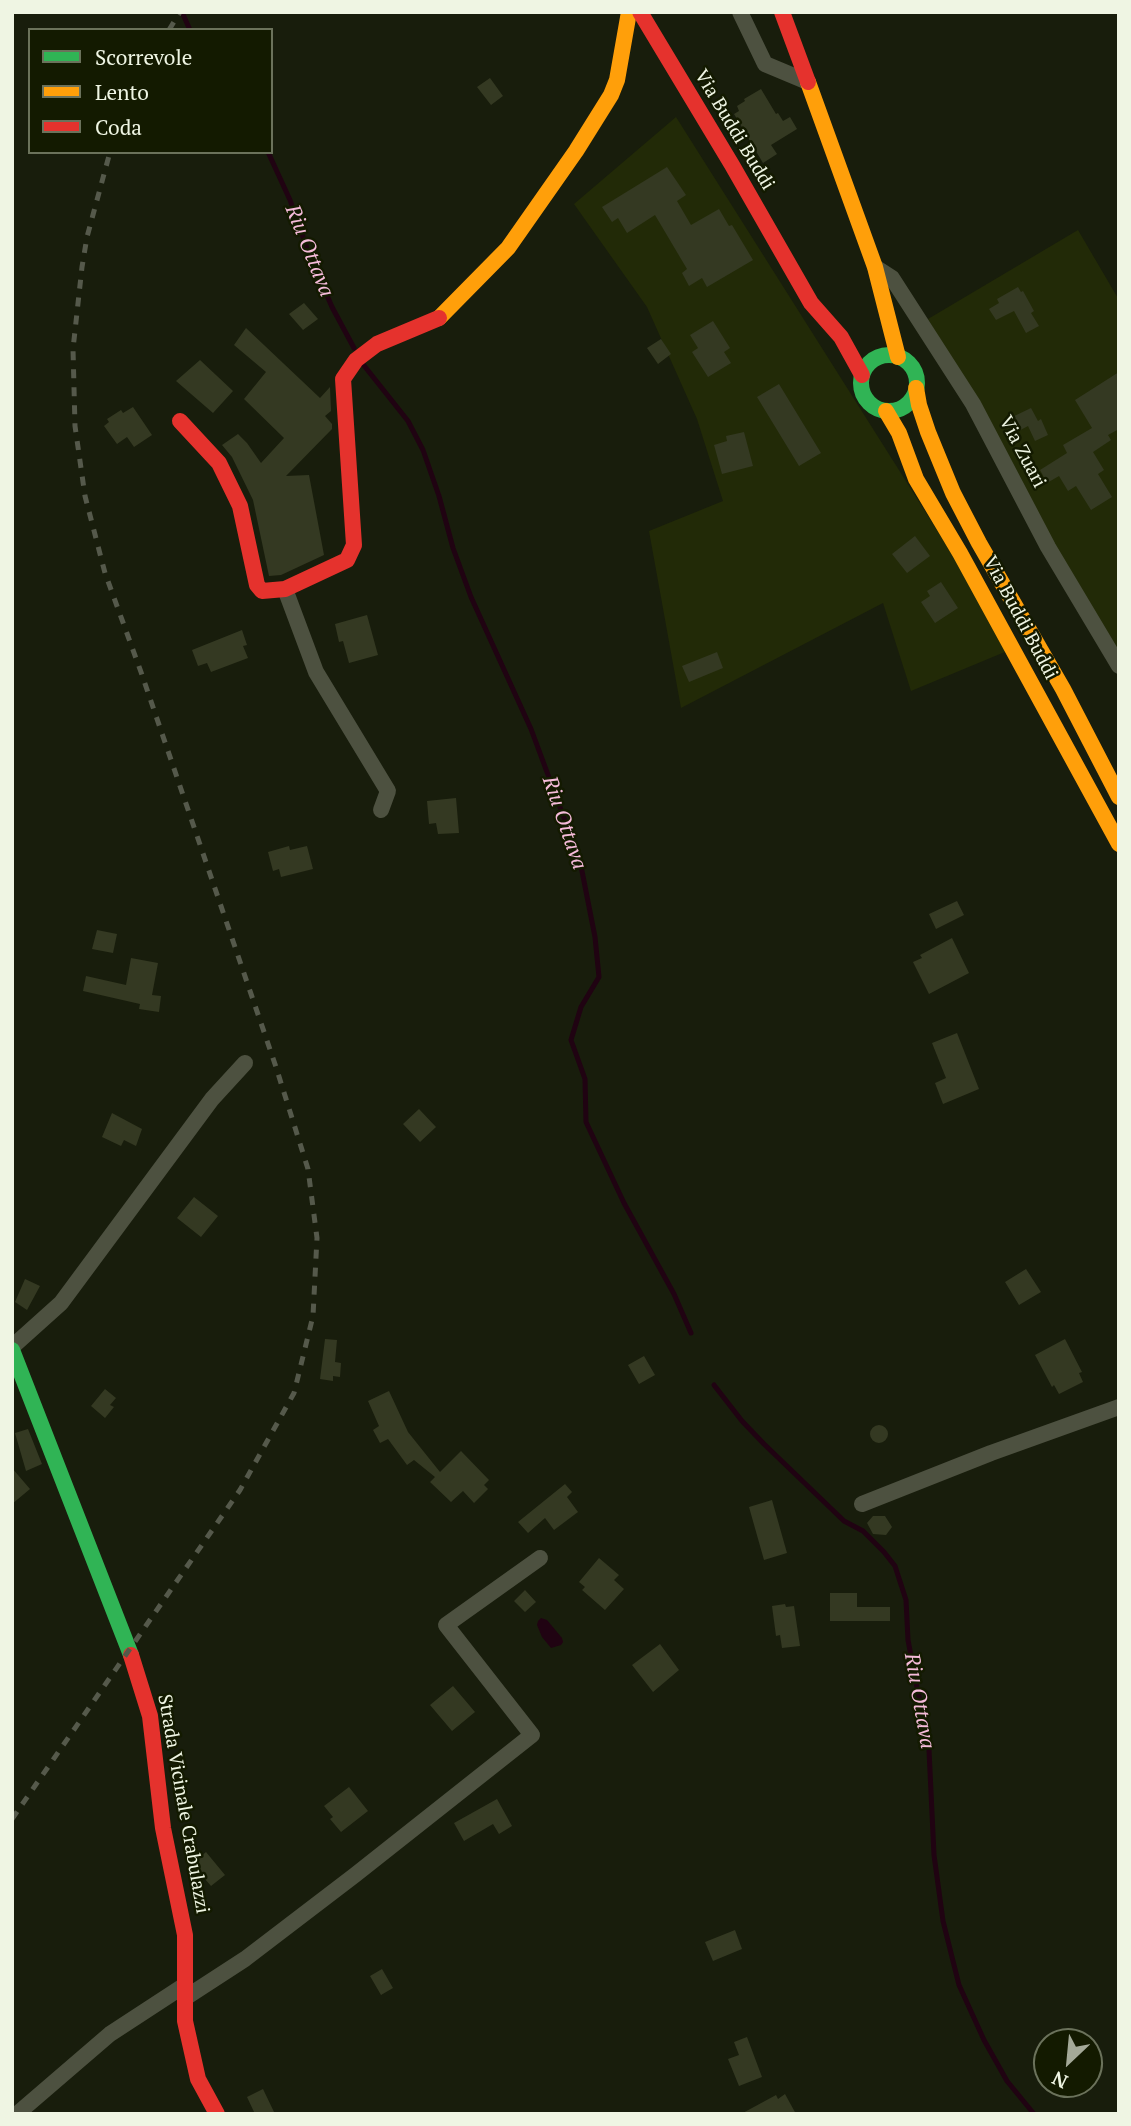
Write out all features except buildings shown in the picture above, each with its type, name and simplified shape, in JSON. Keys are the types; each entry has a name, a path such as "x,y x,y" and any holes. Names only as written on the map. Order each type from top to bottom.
{"main road":[{"path":"782,12 875,267 898,357"},
{"path":"180,421 219,463 240,506 257,585 262,591 285,589 346,560 354,545 343,379 356,360 377,344 437,320 508,248 576,151 611,95 637,14"},
{"name":"Via Buddi Buddi","path":"637,14 732,166 811,303 841,337 862,375"},
{"path":"880,356 898,357 907,361 913,369 916,388 909,402 895,410 886,411 865,398 860,383 872,360 880,356"},
{"name":"Via Buddi Buddi","path":"916,388 928,432 955,496 1063,689 1119,797"},
{"name":"Via Buddi Buddi","path":"886,411 899,433 916,479 960,553 1119,845"},
{"name":"Strada Vicinale Crabulazzi","path":"12,1349 130,1650 150,1716 163,1828 185,1935 185,2021 198,2079 217,2114"}],"street":[{"path":"740,12 765,64 808,82"},
{"name":"Via Zuari","path":"875,267 892,278 973,404 1048,547 1119,666"},
{"path":"285,589 316,673 388,792 381,810"},
{"path":"12,1349 61,1303 212,1099 245,1063"},
{"path":"862,1504 991,1453 1119,1407"},
{"path":"17,2114 110,2035 245,1959 532,1735 446,1625 540,1558"}],"shaded area":[{"path":"676,117 1012,649 911,691 883,603 681,708 649,531 723,501 697,419 647,307 574,204"},
{"path":"1078,230 1119,300 1119,655 1113,650 928,319"},
{"path":"541,1618 547,1620 562,1638 561,1645 551,1648 542,1637 537,1625"}],"waterway":[{"name":"Riu Ottava","path":"182,12 189,28"},
{"name":"Riu Ottava","path":"269,154 332,307 354,348"},
{"name":"Riu Ottava","path":"362,363 408,421 423,450 471,597 531,729 580,861 595,937 599,977 581,1007 571,1040 585,1079 586,1122 624,1203 674,1294 691,1333"},
{"name":"Riu Ottava","path":"714,1385 764,1444 844,1521 863,1531 895,1566 906,1600 908,1640 928,1729 934,1855 943,1921 959,1985 984,2040 1007,2081 1034,2114"}],"railway":[{"path":"170,28 180,12"},
{"path":"12,1819 240,1490 294,1393 313,1316 317,1238 308,1169 276,1067 105,573 85,496 75,426 73,349 87,237 109,154"}],"traffic: fast":[{"path":"889,355 900,357 909,363 915,372 917,383 915,394 909,403 900,409 889,411 878,409 869,403 863,394 861,383 863,372 869,363 878,357 889,355"},
{"path":"12,1350 131,1655"}],"traffic: slow":[{"path":"439,318 508,248 576,151 611,95 617,80 629,12"},
{"path":"808,82 875,267 898,357"},
{"path":"916,388 928,432 953,493 1063,689 1119,797"},
{"path":"886,411 899,433 916,479 960,553 1119,844"}],"traffic: jam":[{"path":"640,12 811,303 841,337 862,375"},
{"path":"782,12 808,82"},
{"path":"180,421 219,463 240,506 257,585 262,591 285,589 347,560 354,545 343,379 356,360 377,344 439,318"},
{"path":"131,1655 150,1716 163,1828 185,1935 185,2021 198,2079 217,2114"}]}
